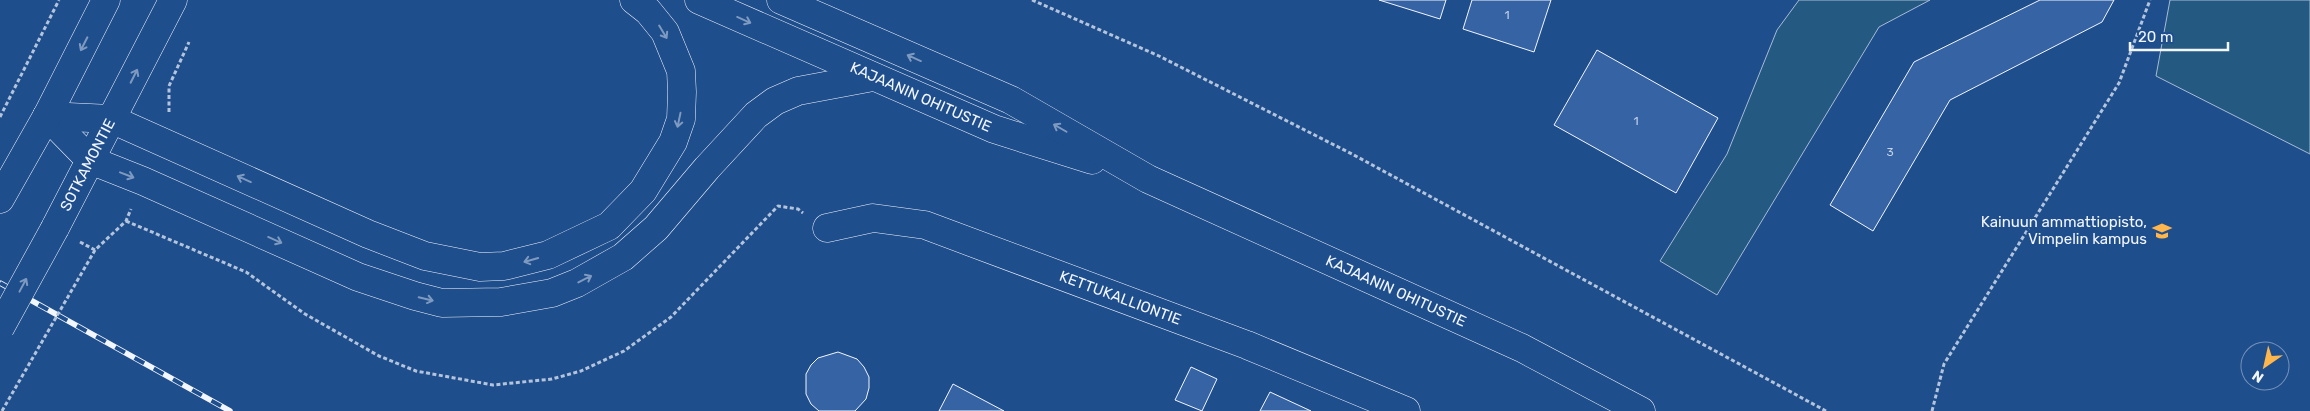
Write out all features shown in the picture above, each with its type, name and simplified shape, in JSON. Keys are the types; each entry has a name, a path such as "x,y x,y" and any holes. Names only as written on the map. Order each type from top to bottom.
{"main road":[{"path":"0,199 47,116 106,0"},
{"name":"SOTKAMONTIE","path":"0,328 55,228 173,0"},
{"path":"47,116 111,119 359,231 425,256 480,267 504,266 528,261 567,247 609,226 643,191 673,142 681,119 681,71 665,32 648,11 634,0"},
{"name":"KAJAANIN OHITUSTIE","path":"700,0 994,129 1148,178"},
{"name":"KAJAANIN OHITUSTIE","path":"781,0 1010,100 1148,178 1522,348 1641,411"},
{"path":"816,0 860,35"},
{"path":"47,116 90,160 143,181 366,280 442,303 501,302 552,293 577,283 623,257 656,228 707,168 756,115 775,101 798,91 873,77"},
{"name":"KETTUKALLIONTIE","path":"827,228 873,218 926,225 1247,345 1406,411"}],"path":[{"path":"0,117 59,0"},
{"path":"1032,0 1159,56 1352,154 1826,411"},
{"path":"1932,411 1944,364 2119,83 2150,0"},
{"path":"2,411 95,250"}],"shaded area":[{"path":"1799,0 1930,0 1879,27 1717,295 1660,261 1727,154 1777,30"},
{"path":"2170,0 2310,0 2310,154 2156,76"}],"building":[{"path":"1379,0 1446,0 1440,19"},
{"path":"1472,0 1551,0 1534,52 1463,29"},
{"path":"2040,0 2114,0 2102,22 1950,100 1873,231 1830,205 1914,62"},
{"path":"1597,50 1718,118 1676,193 1554,125"},
{"path":"838,352 857,359 864,367 869,377 866,399 855,411 819,411 811,404 806,394 806,374 818,358"},
{"path":"1191,367 1217,379 1202,411 1175,400"},
{"path":"953,384 1004,411 939,411"},
{"path":"1270,392 1311,411 1260,411"}],"railway":[{"path":"0,283 230,411"}],"place":[{"name":"Kainuun ammattiopisto, Vimpelin kampus","path":"2162,231"}]}
